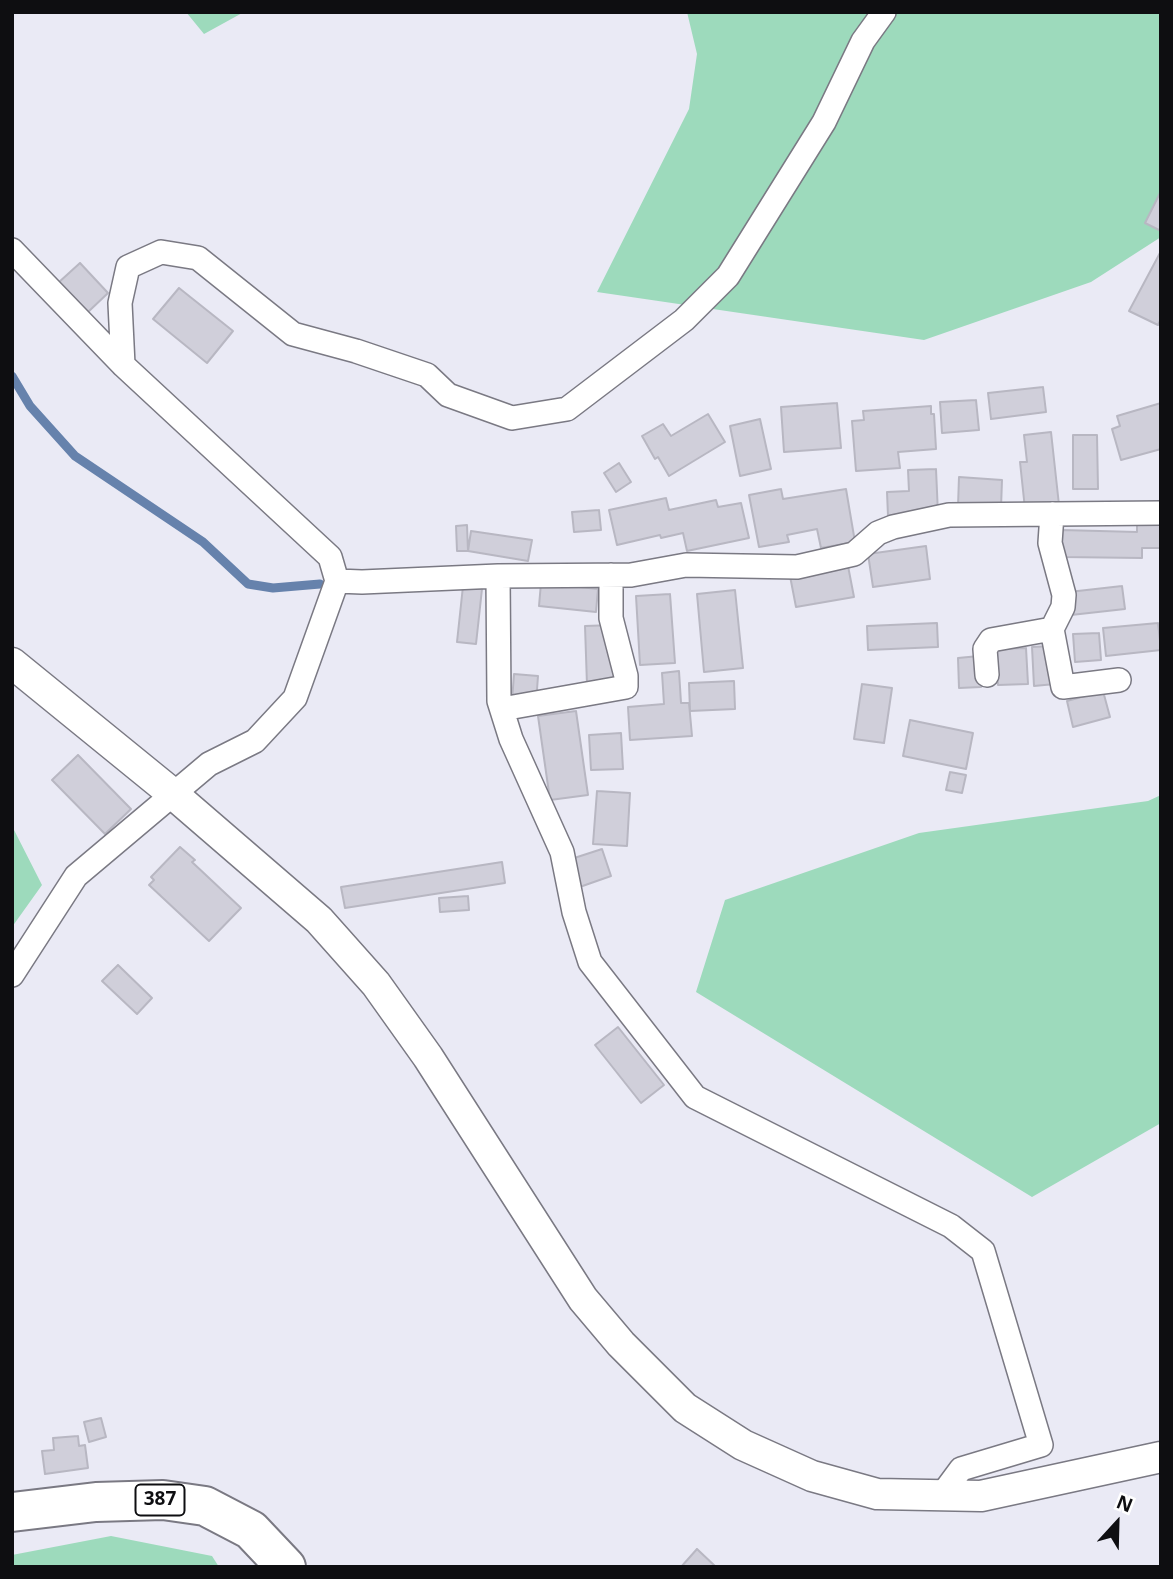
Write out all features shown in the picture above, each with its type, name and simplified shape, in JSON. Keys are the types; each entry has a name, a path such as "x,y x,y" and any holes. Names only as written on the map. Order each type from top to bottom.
{"highway":[{"name":"387","path":"12,1512 96,1502 149,1500 205,1506 251,1530 285,1567"}],"street":[{"path":"123,365 120,303 128,267 161,252 198,258 293,334 356,351 427,375 448,395 512,418 567,409 684,320 728,276 824,122 863,41 884,12"},
{"path":"12,250 123,365 330,557 337,581 295,698 255,741 209,764 76,876 12,975"},
{"path":"337,581 631,575 686,565 797,567 853,554 878,533 893,527 949,515 1161,513"},
{"path":"1052,514 1050,543 1064,595 1063,607 1052,629 1063,687 1119,680"},
{"path":"502,709 626,687 626,676 611,618 611,575"},
{"path":"498,576 499,701 511,739 562,852 575,912 590,962 695,1097 951,1226 984,1251 1041,1445 961,1469 940,1496"},
{"path":"987,675 985,649 991,640 1052,629"},
{"path":"12,663 173,794 319,920 376,984 428,1057 583,1299 621,1344 685,1408 743,1445 813,1476 877,1493 981,1496 1161,1457"}],"green space":[{"path":"186,12 244,12 204,34"},
{"path":"687,12 1161,12 1161,237 1091,282 924,340 597,292 689,109 697,54"},
{"path":"1161,795 1161,1123 1032,1197 696,992 725,900 919,833 1148,801"},
{"path":"12,826 42,885 12,927"},
{"path":"111,1536 212,1556 219,1567 12,1567 12,1555"}],"building":[{"path":"1161,191 1161,231 1145,223"},
{"path":"1161,251 1161,319 1158,325 1129,311"},
{"path":"80,263 108,293 87,313 58,283"},
{"path":"179,288 233,331 207,363 153,319"},
{"path":"1043,387 1046,412 991,419 988,393"},
{"path":"976,400 979,430 942,433 940,402"},
{"path":"837,403 841,448 784,452 781,407"},
{"path":"1161,403 1161,449 1121,460 1112,429 1120,426 1117,416"},
{"path":"931,406 936,449 898,452 900,468 856,471 852,421 864,420 863,411"},
{"path":"708,414 725,442 669,476 642,436 663,424 671,436"},
{"path":"760,419 771,469 740,476 730,426"},
{"path":"1051,432 1059,505 1025,509 1020,462 1027,462 1024,435"},
{"path":"1073,435 1097,435 1098,489 1073,489"},
{"path":"619,463 631,482 616,492 604,473"},
{"path":"936,469 938,514 888,516 887,492 909,491 908,470"},
{"path":"959,477 1002,480 1001,508 958,506"},
{"path":"781,489 783,499 846,489 855,542 821,548 817,529 787,535 789,542 759,547 749,495"},
{"path":"666,498 669,510 716,500 718,507 741,503 749,538 687,551 683,533 661,538 660,535 617,545 609,510"},
{"path":"599,510 601,530 574,532 572,512"},
{"path":"1137,524 1161,524 1161,548 1142,548 1142,558 1062,557 1062,530 1137,532"},
{"path":"467,525 468,551 457,551 456,526"},
{"path":"471,531 532,540 528,561 468,551"},
{"path":"926,546 930,579 873,587 868,554"},
{"path":"848,566 854,597 796,607 790,576"},
{"path":"541,583 598,589 596,612 539,606"},
{"path":"463,586 482,589 476,644 457,642"},
{"path":"1122,586 1125,609 1071,615 1069,592"},
{"path":"735,590 743,668 704,672 697,594"},
{"path":"670,594 675,663 640,665 636,596"},
{"path":"937,623 938,647 868,650 867,626"},
{"path":"1158,623 1161,650 1106,656 1103,628"},
{"path":"614,625 617,683 587,685 585,626"},
{"path":"1099,633 1101,660 1075,662 1073,634"},
{"path":"1052,646 1055,684 1034,686 1032,647"},
{"path":"1026,648 1028,684 998,685 996,649"},
{"path":"979,656 981,687 959,688 958,658"},
{"path":"679,671 681,703 689,703 692,736 630,740 628,707 664,704 662,673"},
{"path":"514,674 538,676 536,703 512,701"},
{"path":"734,681 735,709 690,711 689,683"},
{"path":"862,684 892,688 884,743 854,739"},
{"path":"1103,691 1110,717 1073,727 1067,701"},
{"path":"576,711 588,795 550,800 538,716"},
{"path":"910,720 973,733 966,769 903,756"},
{"path":"621,733 623,769 591,770 589,735"},
{"path":"78,755 131,809 105,834 52,780"},
{"path":"950,772 966,775 962,793 946,790"},
{"path":"597,791 630,793 627,846 593,844"},
{"path":"180,847 195,860 192,862 241,908 209,941 149,885 154,880 151,877"},
{"path":"602,849 611,876 574,889 565,861"},
{"path":"502,862 505,883 345,908 341,887"},
{"path":"468,896 469,910 440,912 439,898"},
{"path":"118,965 152,998 137,1014 102,981"},
{"path":"618,1027 664,1085 641,1103 595,1045"},
{"path":"101,1418 106,1437 89,1442 84,1422"},
{"path":"78,1436 79,1446 85,1445 88,1468 45,1474 42,1451 54,1450 53,1438"},
{"path":"697,1549 716,1567 681,1567"}],"waterway":[{"path":"12,376 30,406 75,456 203,542 248,584 273,588 320,584"}]}
